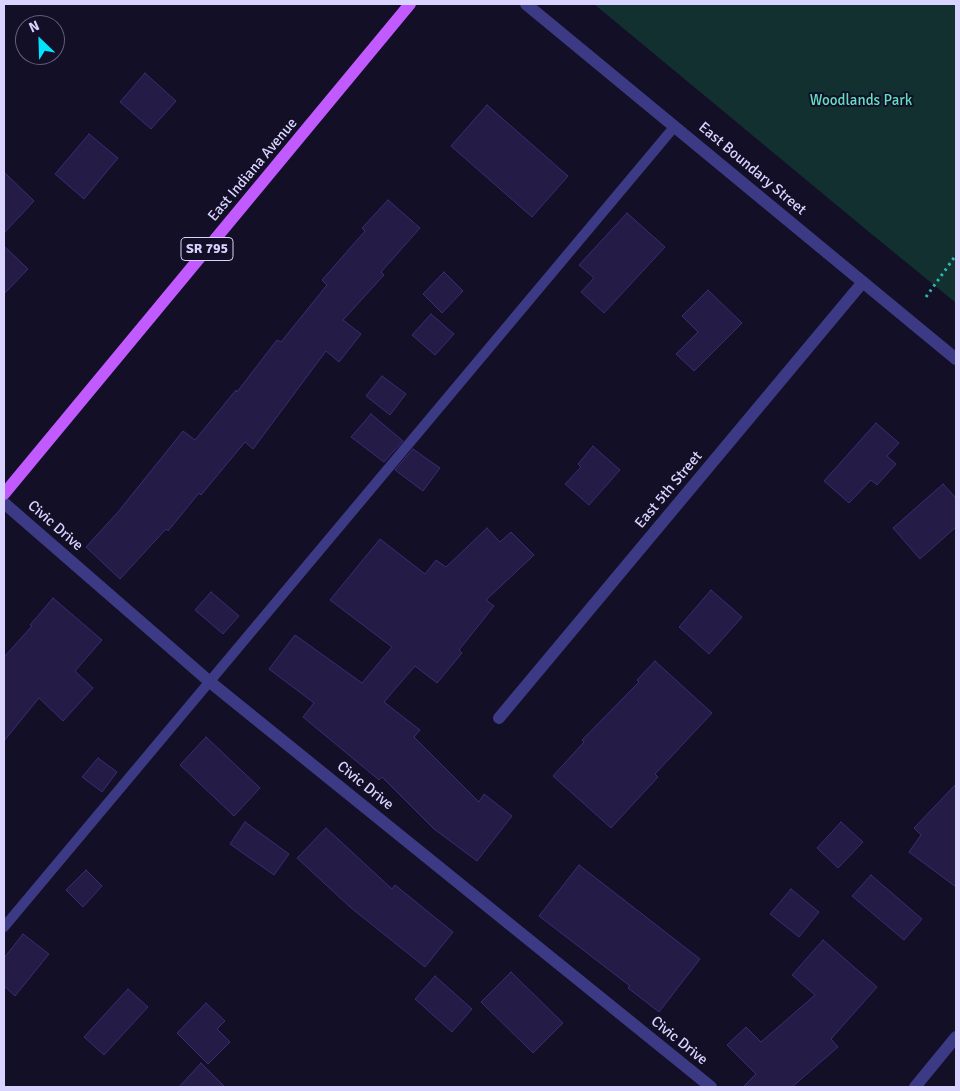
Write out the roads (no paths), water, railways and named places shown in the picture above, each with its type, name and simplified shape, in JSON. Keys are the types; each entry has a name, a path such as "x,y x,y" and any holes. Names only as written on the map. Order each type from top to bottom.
{"main road":[{"name":"East Indiana Avenue","path":"4,494 410,4"}],"street":[{"name":"East Boundary Street","path":"526,4 956,359"},
{"name":"East 5th Street","path":"499,718 863,282"},
{"name":"Civic Drive","path":"4,503 210,682 711,1087"},
{"path":"915,1087 956,1037"}],"lane":[{"path":"4,927 675,126"}],"park label":[{"name":"Woodlands Park","path":"861,101"}]}
